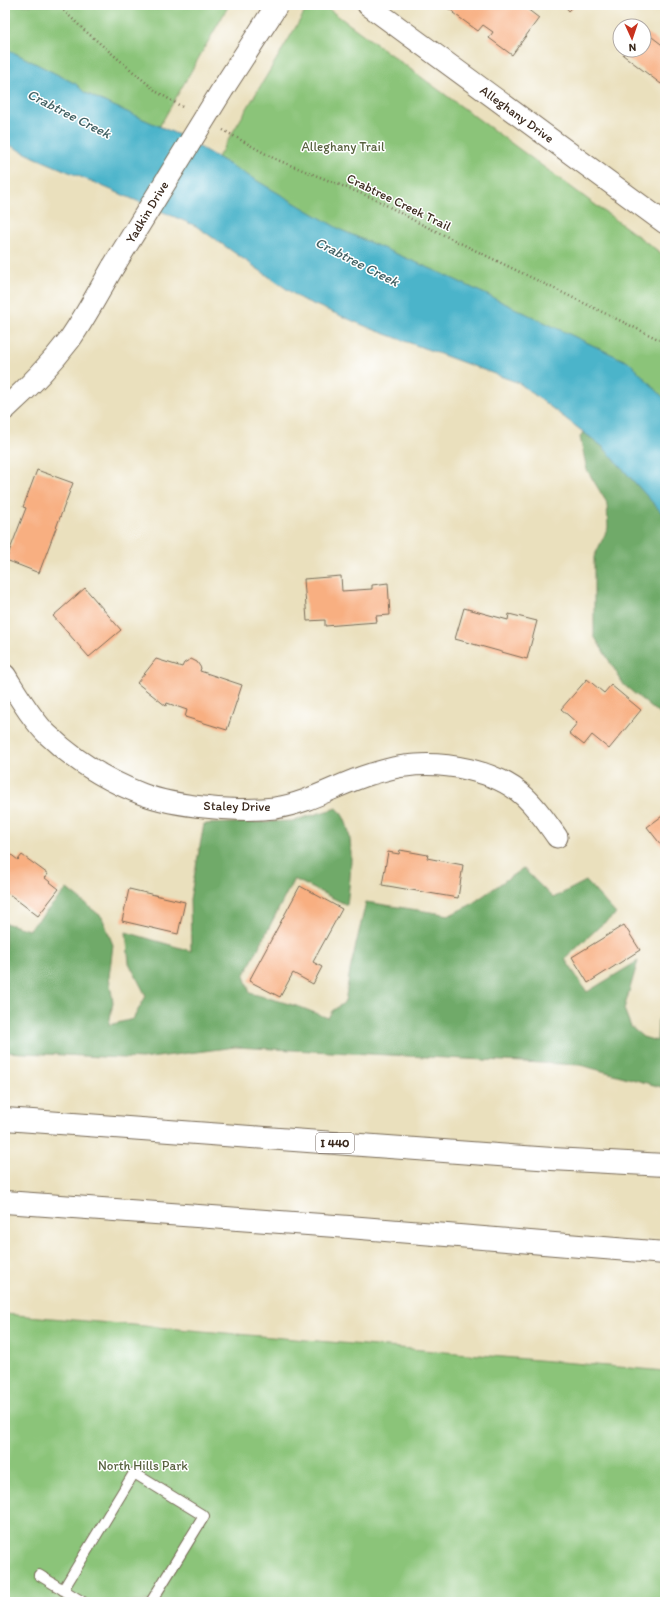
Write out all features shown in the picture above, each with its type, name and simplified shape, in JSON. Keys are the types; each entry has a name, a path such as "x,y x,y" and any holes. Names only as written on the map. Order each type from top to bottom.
{"main road":[{"name":"Yadkin Drive","path":"5,409 47,367 70,339 224,87 277,5"},
{"name":"I 440","path":"5,1119 552,1160 665,1165"},
{"path":"5,1202 356,1227 665,1253"}],"street":[{"name":"Alleghany Drive","path":"368,5 665,223"},
{"name":"Staley Drive","path":"5,675 26,707 47,734 75,757 108,778 142,794 178,803 212,808 275,808 304,801 370,775 405,766 440,765 472,770 500,780 524,796 544,818 557,837"}],"lane":[{"path":"62,1590 134,1473 204,1516 151,1602"},
{"path":"39,1575 83,1602"}],"path":[{"path":"58,5 83,29 157,92 185,108"},
{"name":"Crabtree Creek Trail","path":"219,128 275,159 375,199 417,222 617,318 662,341 665,344"}],"green space":[{"path":"5,5 229,5 142,157 5,89"},
{"name":"Alleghany Trail","path":"309,5 323,5 665,256 665,462 200,187"},
{"path":"583,432 603,447 662,512 665,518 665,726 664,718 624,685 594,636 594,557 608,528 607,503 587,470 580,437"},
{"path":"337,808 344,817 348,828 350,841 351,868 347,905 294,879 244,976 250,993 300,1007 328,1018 332,1011 345,1002 350,970 366,902 450,915 470,905 523,868 553,898 586,881 616,914 600,926 565,959 587,992 638,961 624,1009 631,1027 643,1037 657,1041 658,1020 665,1012 665,1088 580,1065 235,1047 142,1059 5,1052 5,923 29,930 67,889 102,917 113,945 109,977 113,1002 109,1025 133,1019 146,996 129,963 126,932 191,951 190,899 204,824 292,821"},
{"name":"North Hills Park","path":"5,1314 665,1371 665,1602 5,1602"}],"water":[{"name":"Crabtree Creek","path":"5,48 76,84 84,92 98,99 179,135 341,230 443,274 630,363 665,399 665,518 603,447 519,383 372,329 301,299 196,226 36,158 5,143"}],"building":[{"path":"442,5 522,5 539,18 512,55 489,38 493,32 483,25 478,31 453,13 454,12"},
{"path":"564,5 575,5 569,11"},
{"path":"652,37 665,47 665,79 661,84 627,58 652,58"},
{"path":"37,470 73,483 39,573 6,560 26,508 23,507"},
{"path":"341,576 342,591 372,589 372,585 388,583 390,615 376,616 377,622 325,626 325,620 307,621 304,579"},
{"path":"85,588 121,630 89,657 53,616"},
{"path":"464,608 508,620 509,614 537,621 527,659 455,639"},
{"path":"156,659 182,667 184,663 191,659 197,662 201,668 200,671 242,685 227,730 185,717 187,710 167,703 166,706 137,683"},
{"path":"587,679 604,693 611,685 641,710 609,749 592,735 584,745 569,733 577,723 561,709"},
{"path":"665,814 665,850 647,827"},
{"path":"5,850 18,860 22,855 48,874 45,878 59,889 38,916 5,891"},
{"path":"400,850 428,855 427,858 463,865 458,898 382,885 388,852 399,854"},
{"path":"300,886 342,909 313,962 322,967 313,984 293,973 280,997 249,981"},
{"path":"129,889 185,902 178,934 122,921"},
{"path":"624,925 640,950 588,983 572,957"}]}
